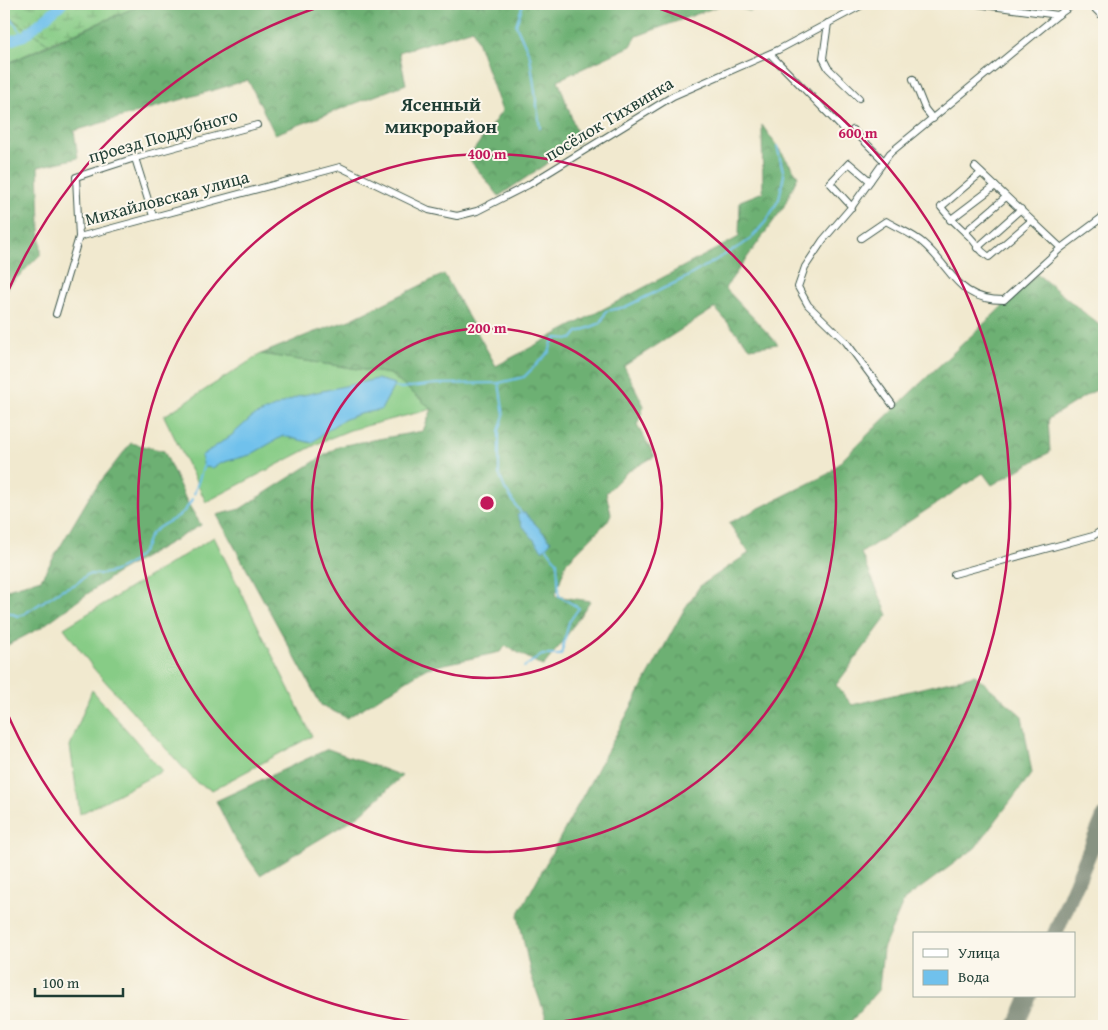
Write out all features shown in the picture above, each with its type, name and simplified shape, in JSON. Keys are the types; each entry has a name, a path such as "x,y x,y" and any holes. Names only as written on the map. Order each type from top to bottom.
{"main road":[{"path":"1093,4 1104,15"}],"street":[{"name":"посёлок Тихвинка","path":"340,167 429,210 457,216 477,211 528,185 674,96 770,54 864,4"},
{"path":"977,4 1058,15"},
{"path":"892,404 846,342 808,305 798,286 805,267 852,207 890,153 1058,15 1074,4"},
{"path":"828,23 823,58 828,68 858,98"},
{"path":"770,54 849,135 853,130 884,161"},
{"path":"913,79 925,109 933,119"},
{"name":"проезд Поддубного","path":"79,237 76,177 135,158 257,125"},
{"path":"135,158 153,216"},
{"path":"852,207 830,184 849,163 870,181"},
{"name":"Михайловская улица","path":"56,314 79,237 340,167"},
{"path":"975,167 1061,248"},
{"path":"981,173 941,207 950,220 972,239 977,248 989,257 1031,221"},
{"path":"950,220 995,186"},
{"path":"965,232 1006,197"},
{"path":"977,248 1021,209"},
{"path":"861,238 886,221 922,242 968,292 985,300 1004,300 1061,248 1104,216"},
{"path":"954,574 1093,536 1104,529"}],"green space":[{"path":"4,4 143,4 49,44 11,18 4,22"},
{"path":"143,4 724,4 637,36 631,46 558,80 580,141 499,196 468,158 502,111 473,29 399,52 406,84 275,134 248,80 74,131 78,158 38,167 41,254 4,291 4,65"},
{"path":"724,4 766,4 750,11"},
{"path":"10,18 49,44 4,65 4,22"},
{"path":"762,125 798,176 783,208 725,288 778,344 750,348 715,308 624,366 644,406 637,425 655,456 627,472 606,493 611,514 607,522 566,563 555,596 590,601 561,644 543,666 506,646 500,652 427,668 347,718 321,705 217,515 240,509 339,446 423,431 432,409 390,374 261,354 350,320 444,274 496,366 739,237 740,201 763,192"},
{"path":"1037,274 1104,329 1104,387 1090,393 1048,419 1050,452 992,485 983,473 861,553 888,615 836,685 852,705 975,675 1022,716 1032,773 975,848 904,900 883,949 879,989 847,1026 549,1026 531,975 518,915 685,608 700,586 749,553 729,523 828,474 908,395"},
{"path":"261,354 390,374 432,409 350,430 323,441 206,502 164,416"},
{"path":"131,443 164,451 187,502 201,525 115,574 40,628 4,647 4,590 41,579 93,491"},
{"path":"214,537 312,736 212,790 197,783 94,669 64,628"},
{"path":"92,690 162,771 80,814 70,746"},
{"path":"328,749 402,776 360,815 260,875 236,841 216,801"}],"water":[{"path":"377,379 395,384 381,410 360,414 344,420 312,443 283,436 250,455 224,462 212,468 204,467 201,456 232,435 252,417 299,396"},
{"path":"525,513 551,541 543,551 522,525 517,515"}],"waterway":[{"path":"4,43 24,36 62,4"},
{"path":"523,4 516,25 530,56 540,128"},
{"path":"4,10 24,36"},
{"path":"394,387 499,383 524,377 550,351 551,344 556,338 572,339 578,332 601,323 606,311 625,307 685,278 750,240 767,220 779,199 784,175 777,146"},
{"path":"499,383 504,415 499,431 499,474 505,489 521,513"},
{"path":"194,494 204,465"},
{"path":"4,613 7,612 18,616 24,614 61,590 76,584 88,574 104,574 118,570 132,562 143,551 151,534 183,512 192,499"},
{"path":"524,667 542,655 561,655 569,622 579,608 559,596 557,562 546,547"}],"taxiway":[{"path":"1056,932 1104,817"},
{"path":"1016,1026 1028,998"}],"district":[{"name":"Ясенный микрорайон","path":"441,115"}]}
